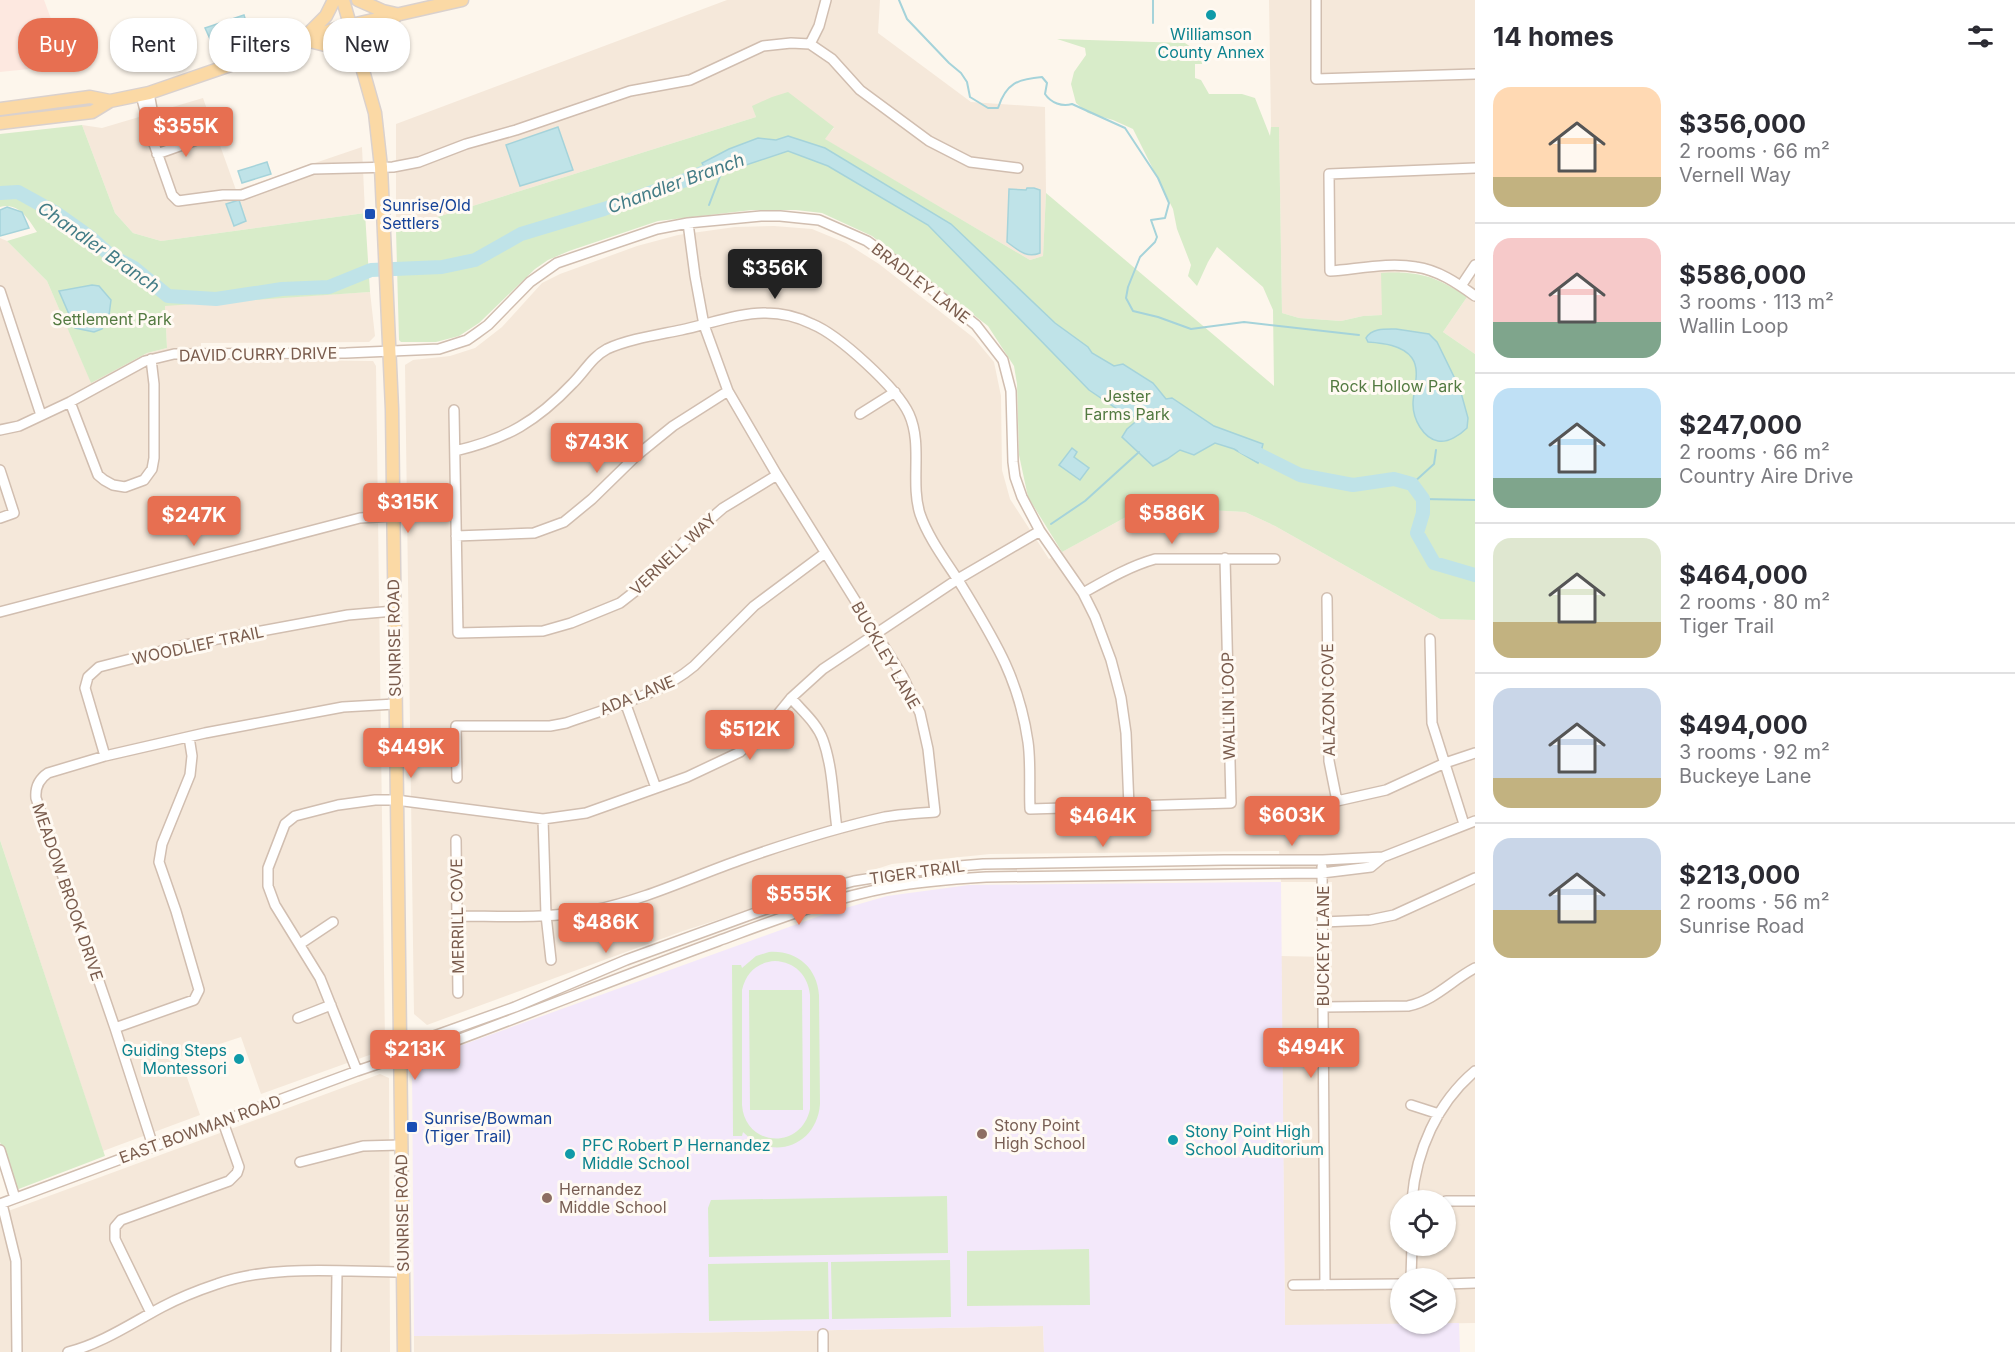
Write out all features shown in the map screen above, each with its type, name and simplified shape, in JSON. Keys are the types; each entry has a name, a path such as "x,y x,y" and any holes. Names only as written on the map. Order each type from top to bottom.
{"main road":[{"path":"311,31 326,16 334,0"},
{"name":"SUNRISE ROAD","path":"343,0 348,18"},
{"path":"358,0 383,11 398,14"},
{"path":"381,18 462,0"},
{"path":"394,18 398,14"},
{"path":"0,123 92,112 110,101 145,94 209,72"},
{"name":"SUNRISE ROAD","path":"363,72 375,113 381,167 389,352 404,1352"},
{"path":"0,109 90,97 110,101"}],"street":[{"path":"810,44 819,26 826,0"},
{"path":"1316,0 1316,80 1475,74"},
{"path":"145,94 152,140 172,195 178,201 243,195 313,169 393,167 419,162 466,144 516,130 630,91 690,80 763,46 791,43 810,44 832,59 860,90 929,141 970,162 1018,168"},
{"path":"157,154 205,137"},
{"path":"1475,168 1329,174 1330,271 1396,266 1415,267 1436,272 1475,296"},
{"name":"BRADLEY LANE","path":"389,352 439,349 466,340 488,324 530,282 557,263 644,232 688,224 780,216 825,222 867,241 902,266 976,326 1003,360 1010,382 1015,477 1022,498 1040,531 1083,592 1095,616 1121,698 1127,745 1129,807"},
{"name":"BUCKLEY LANE","path":"457,916 546,915 621,904 741,860 837,829 887,817 935,812 928,749 920,713 903,677 777,475 728,391 704,325 688,224"},
{"path":"1461,286 1475,265"},
{"path":"0,291 41,415"},
{"path":"455,451 505,435 530,423 569,388 592,359 608,348 765,313 802,320 824,331 864,361 895,392 905,406 913,426 916,496 919,512 958,579"},
{"name":"DAVID CURRY DRIVE","path":"0,430 19,426 70,402 127,369 151,359 174,354 389,352"},
{"path":"70,402 98,475 109,483 121,486 144,480 152,469 154,458 154,384 151,359"},
{"path":"456,536 534,533 564,522 592,499 636,456 673,426 728,391"},
{"path":"860,414 895,392"},
{"name":"VERNELL WAY","path":"454,410 458,633 543,631 571,623 620,603 638,589 686,540 723,508 777,475"},
{"path":"0,470 14,513 0,518"},
{"path":"0,612 360,518 393,516"},
{"path":"357,1071 320,978 275,905 267,882 269,864 285,824 295,816 338,805 375,800 396,800 543,819 586,813 717,765 740,752 773,720 791,698 823,669 958,579 1040,531"},
{"name":"ADA LANE","path":"457,778 456,726 550,726 566,723 665,686 684,675 754,606 825,553"},
{"name":"WALLIN LOOP","path":"958,579 1002,655 1013,679 1022,708 1029,745 1030,809 1231,803 1225,558"},
{"path":"1083,592 1117,574 1155,559 1275,558"},
{"name":"ALAZON COVE","path":"1326,598 1329,761 1337,801 1386,790 1445,763"},
{"name":"WOODLIEF TRAIL","path":"105,756 85,688 88,677 99,667 184,645 348,615 394,611"},
{"path":"1430,639 1432,723 1464,824"},
{"path":"791,698 812,721 823,738 830,766 837,829"},
{"path":"625,702 656,788"},
{"name":"MEADOW BROOK DRIVE","path":"153,1146 35,793 39,781 48,773 105,756 189,737 343,707 395,704"},
{"path":"115,1028 194,1000 199,990 180,921 159,862 162,844 190,775 192,756 189,737"},
{"path":"1445,763 1475,753"},
{"path":"543,819 546,915 551,960"},
{"name":"TIGER TRAIL","path":"400,1056 413,1052 425,1052 519,1018 660,962 810,907 890,887 936,880 986,877 1322,873 1371,867 1383,857 1475,821"},
{"name":"MERRILL COVE","path":"456,840 458,993"},
{"name":"TIGER TRAIL","path":"413,1052 420,1041 515,1007 626,960 803,896 854,881 935,868 983,864 1323,860 1383,857"},
{"name":"BUCKEYE LANE","path":"1323,860 1325,1285"},
{"path":"1323,922 1357,922 1395,915 1475,878"},
{"path":"300,944 333,922"},
{"path":"1323,1007 1418,1004 1430,999 1475,968"},
{"path":"298,1018 331,1005"},
{"name":"EAST BOWMAN ROAD","path":"1,1204 400,1056"},
{"path":"1413,1190 1420,1157 1439,1114 1458,1088 1475,1071"},
{"path":"1411,1105 1439,1114"},
{"path":"151,1313 115,1239 115,1227 121,1220 234,1177 238,1167 223,1122"},
{"path":"300,1162 363,1146 401,1144"},
{"path":"0,1150 15,1198"},
{"path":"1456,1201 1475,1201"},
{"path":"1,1204 16,1261 17,1352"},
{"path":"68,1352 90,1345 164,1306 219,1283 243,1277 293,1272 403,1272"},
{"path":"336,1352 337,1272"},
{"path":"1456,1284 1475,1283"},
{"path":"1293,1285 1390,1284"},
{"path":"823,1334 823,1352"}],"shaded area":[{"path":"0,0 44,0 51,18 18,18 18,70 0,72"},
{"path":"727,0 880,0 878,33 971,102 1045,107 1046,193 1043,256 1030,260 824,139 834,128 753,106 756,117 396,230 396,124"},
{"path":"1269,0 1475,0 1475,354 1443,332 1467,297 1438,279 1417,273 1400,272 1383,315 1363,316 1341,321 1299,318 1282,313 1279,127 1271,127"},
{"path":"203,98 236,190 362,147 365,213 161,241 133,233 115,213 82,125 102,128"},
{"path":"774,226 812,229 846,243 879,264 974,338 994,362 1001,396 1002,470 1010,499 1049,559 1126,517 1171,508 1245,512 1275,526 1440,619 1475,620 1475,1323 1456,1323 1456,1268 1390,1268 1390,1324 1285,1326 1281,956 1329,957 1332,882 1281,882 1279,851 990,854 892,864 683,931 427,1025 414,1014 405,365 413,360 450,356 475,348 502,327 542,283 560,274 637,246 678,235 735,227"},
{"path":"0,238 7,241 47,281 91,382 147,353 167,348 165,305 370,292 375,336 369,342 201,343 201,359 373,361 376,366 385,1043 380,1051 261,1094 241,1037 180,1057 200,1115 103,1151 0,840"},
{"name":"Stony Point High School","path":"1281,882 1285,1325 1390,1324 1390,1334 1456,1334 1456,1323 1459,1323 1460,1352 1044,1352 1043,1326 414,1336 412,1063 825,914 887,896 969,885"},
{"path":"380,1074 389,1078 390,1352 0,1352 0,1214"},
{"path":"1043,1326 1044,1352 414,1352 414,1336"}],"green space":[{"path":"1057,39 1185,43 1203,55 1202,64 1195,64 1195,78 1201,80 1209,94 1242,94 1255,98 1270,136 1271,127 1279,127 1282,313 1299,318 1341,321 1382,315 1381,273 1426,276 1446,284 1467,297 1443,332 1475,354 1475,620 1440,619 1275,526 1245,512 1171,508 1126,517 1062,552 1028,497 1019,455 1017,384 1014,366 988,326 872,236 822,213 796,210 752,210 658,221 548,260 535,269 479,323 459,336 436,342 401,342 399,340 396,230 756,117 752,106 788,92 834,127 825,139 1030,260 1043,256 1046,193 1274,386 1273,310 1263,287 1217,247 1197,286 1188,276 1191,265 1177,229 1173,209 1133,129 1088,113 1076,103 1071,84 1074,72 1086,55 1085,48"},
{"name":"Settlement Park","path":"82,125 115,213 133,233 161,241 365,213 370,292 165,306 167,348 147,353 91,383 47,281 7,241 37,232 18,209 0,207 0,134"},
{"path":"0,840 105,1156 16,1190 0,1142"},
{"path":"779,952 796,957 814,976 819,995 820,1104 817,1118 811,1130 802,1139 791,1145 779,1147 767,1146 755,1141 743,1132 742,1136 733,1136 732,965 741,965 742,968 756,956","holes":["782,962 799,971 809,988 810,1109 805,1123 796,1132 774,1139 762,1136 745,1119 742,1105 742,990 746,978 758,966 763,963"]},
{"path":"749,990 802,990 803,1110 750,1110"},
{"path":"947,1196 948,1253 709,1257 708,1208 711,1200"},
{"path":"1089,1249 1090,1305 967,1306 967,1251"},
{"path":"950,1260 951,1317 832,1319 831,1262"},
{"path":"828,1262 829,1319 709,1321 708,1264"}],"water":[{"path":"558,127 573,170 520,186 506,145"},
{"path":"788,136 825,148 951,224 1055,323 1088,347 1092,353 1114,366 1123,364 1153,383 1166,399 1172,398 1214,426 1263,444 1258,463 1234,449 1215,443 1194,455 1180,450 1153,466 1122,437 1127,429 1140,418 1126,415 1089,390 928,225 828,166 788,151 710,177 702,163 758,138 776,140"},
{"path":"267,162 271,174 242,183 238,171"},
{"path":"1027,188 1040,190 1040,253 1035,255 1022,252 1007,242 1009,189 1026,190"},
{"path":"239,200 246,221 234,226 226,204"},
{"path":"7,207 22,212 29,228 0,236 0,210"},
{"path":"92,285 99,286 111,300 109,315 102,329 94,332 75,328 59,291"},
{"path":"1396,329 1429,334 1437,342 1460,389 1468,418 1467,428 1454,438 1446,441 1433,439 1423,432 1417,422 1413,410 1416,369 1412,358 1398,347 1368,342 1366,338 1375,331"},
{"path":"1072,448 1077,452 1074,457 1089,468 1080,480 1059,465"}],"waterway":[{"path":"899,0 907,19 961,73 967,82 970,97 988,108 998,108 1005,93 1014,84 1026,79 1042,77 1047,83 1045,94 1054,102 1061,105 1072,104 1125,128 1158,178 1169,203 1165,218 1151,220 1157,237 1140,257 1128,287 1126,298 1133,311 1191,329 1244,322 1359,335"},
{"path":"1153,0 1153,23"},
{"name":"Chandler Branch","path":"0,193 18,192 56,213 90,237 110,255 134,268 168,296 216,299 282,289 329,287 371,270 442,267 475,260 521,234 604,209 721,165"},
{"path":"709,205 722,171"},
{"name":"Chandler Branch","path":"1244,447 1300,475 1353,485 1394,479 1412,484 1423,499 1423,513 1417,533 1434,563 1475,575"},
{"path":"1412,484 1434,464 1436,450"},
{"path":"1051,524 1085,501 1139,452"},
{"path":"1423,499 1475,500"}],"place":[{"name":"Williamson County Annex","path":"1211,15"},
{"name":"Sunrise/Old Settlers","path":"370,214"},
{"name":"Guiding Steps Montessori","path":"239,1059"},
{"name":"Sunrise/Bowman (Tiger Trail)","path":"412,1127"},
{"name":"Stony Point High School","path":"982,1134"},
{"name":"Stony Point High School Auditorium","path":"1173,1140"},
{"name":"PFC Robert P Hernandez Middle School","path":"570,1154"},
{"name":"Hernandez Middle School","path":"547,1198"}],"park label":[{"name":"Rock Hollow Park","path":"1396,386"},
{"name":"Jester Farms Park","path":"1127,405"}]}
